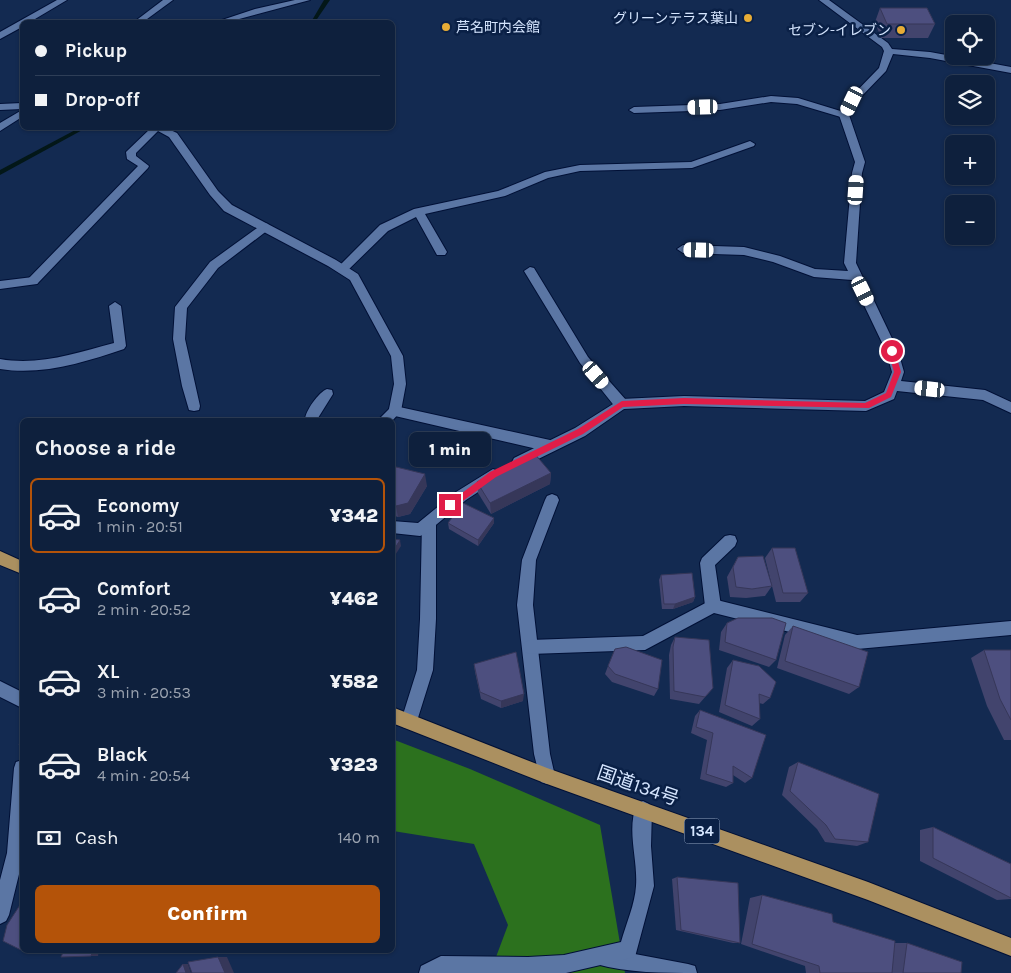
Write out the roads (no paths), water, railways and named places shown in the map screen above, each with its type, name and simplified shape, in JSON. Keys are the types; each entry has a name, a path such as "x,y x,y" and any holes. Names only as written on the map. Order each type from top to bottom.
{"highway":[{"path":"0,558 20,567"},
{"name":"国道134号","path":"395,716 547,776 868,891 1011,947"}],"street":[{"path":"28,20 63,0"},
{"path":"141,20 169,0"},
{"path":"227,20 306,0"},
{"path":"823,0 885,45 889,51"},
{"path":"0,36 20,25"},
{"path":"889,51 930,55 1011,70"},
{"path":"395,527 420,530 461,496 505,468 580,432 622,404 684,401 866,406 889,395 898,372 892,351 850,263 857,173 860,162 844,115 852,101 882,69 889,51"},
{"path":"634,110 720,107 771,99 798,101 844,115"},
{"path":"0,107 20,106"},
{"path":"0,128 20,114"},
{"path":"0,285 33,281 144,166 131,158 130,152 156,130"},
{"path":"162,130 173,135 214,194 228,208 354,277 397,356 400,384 390,415 550,446"},
{"path":"342,270 384,228 418,212 502,194 545,175 580,168 692,165 750,144"},
{"path":"418,212 441,252"},
{"path":"194,406 179,339 181,307 214,265 264,227"},
{"path":"684,249 744,251 776,258 814,273 856,276"},
{"path":"530,271 584,360 622,404"},
{"path":"0,364 12,368 42,365 120,346 115,306"},
{"path":"892,385 986,395 1011,408"},
{"path":"311,418 326,394"},
{"path":"547,776 542,754 525,605 529,560 552,500"},
{"path":"409,721 426,670 429,523"},
{"path":"713,606 707,563 730,541"},
{"path":"530,647 645,643 713,606 857,642 1011,628"},
{"path":"0,689 20,699"},
{"path":"0,915 16,853 20,796"},
{"path":"428,973 441,965 528,966 564,964 628,950 645,886 642,846 643,810"},
{"path":"600,956 680,973 688,973"}],"waterway":[{"path":"314,20 327,0"},
{"path":"0,173 79,130"}],"place":[{"name":"グリーンテラス葉山","path":"748,18"},
{"name":"芦名町内会館","path":"446,27"},
{"name":"セブン-イレブン","path":"901,30"}]}
